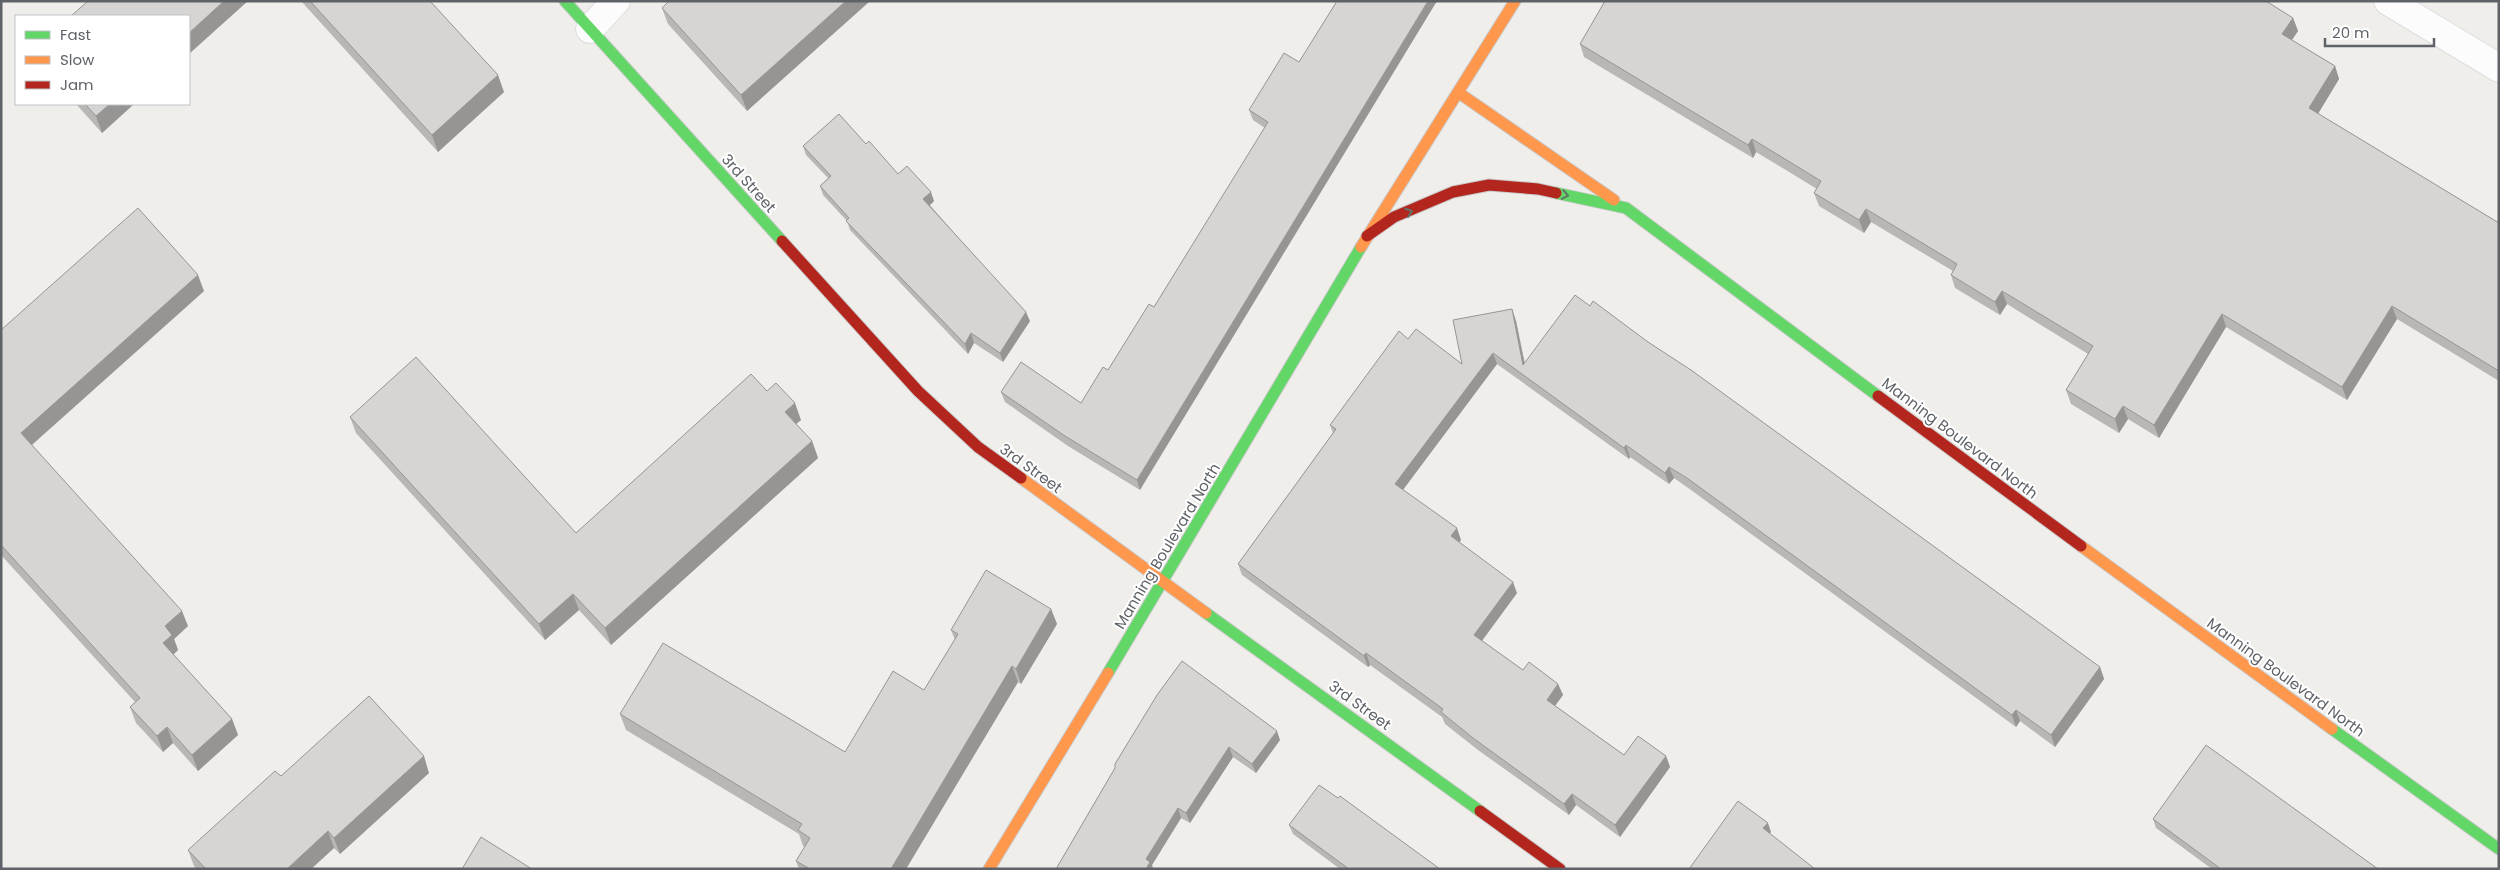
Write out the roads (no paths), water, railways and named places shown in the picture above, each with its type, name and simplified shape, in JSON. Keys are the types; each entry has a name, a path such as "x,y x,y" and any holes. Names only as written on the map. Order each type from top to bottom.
{"street":[{"name":"3rd Street","path":"565,1 932,407 978,447 1163,583 1560,869"},
{"path":"590,29 616,1"},
{"name":"Manning Boulevard North","path":"989,869 1163,583 1367,236 1459,93 1515,1"},
{"path":"2388,1 2499,68"},
{"path":"1459,93 1626,208"},
{"name":"Manning Boulevard North","path":"1367,236 1394,217 1415,210 1453,192 1489,185 1538,189 1626,208 2130,583 2499,849"}]}
